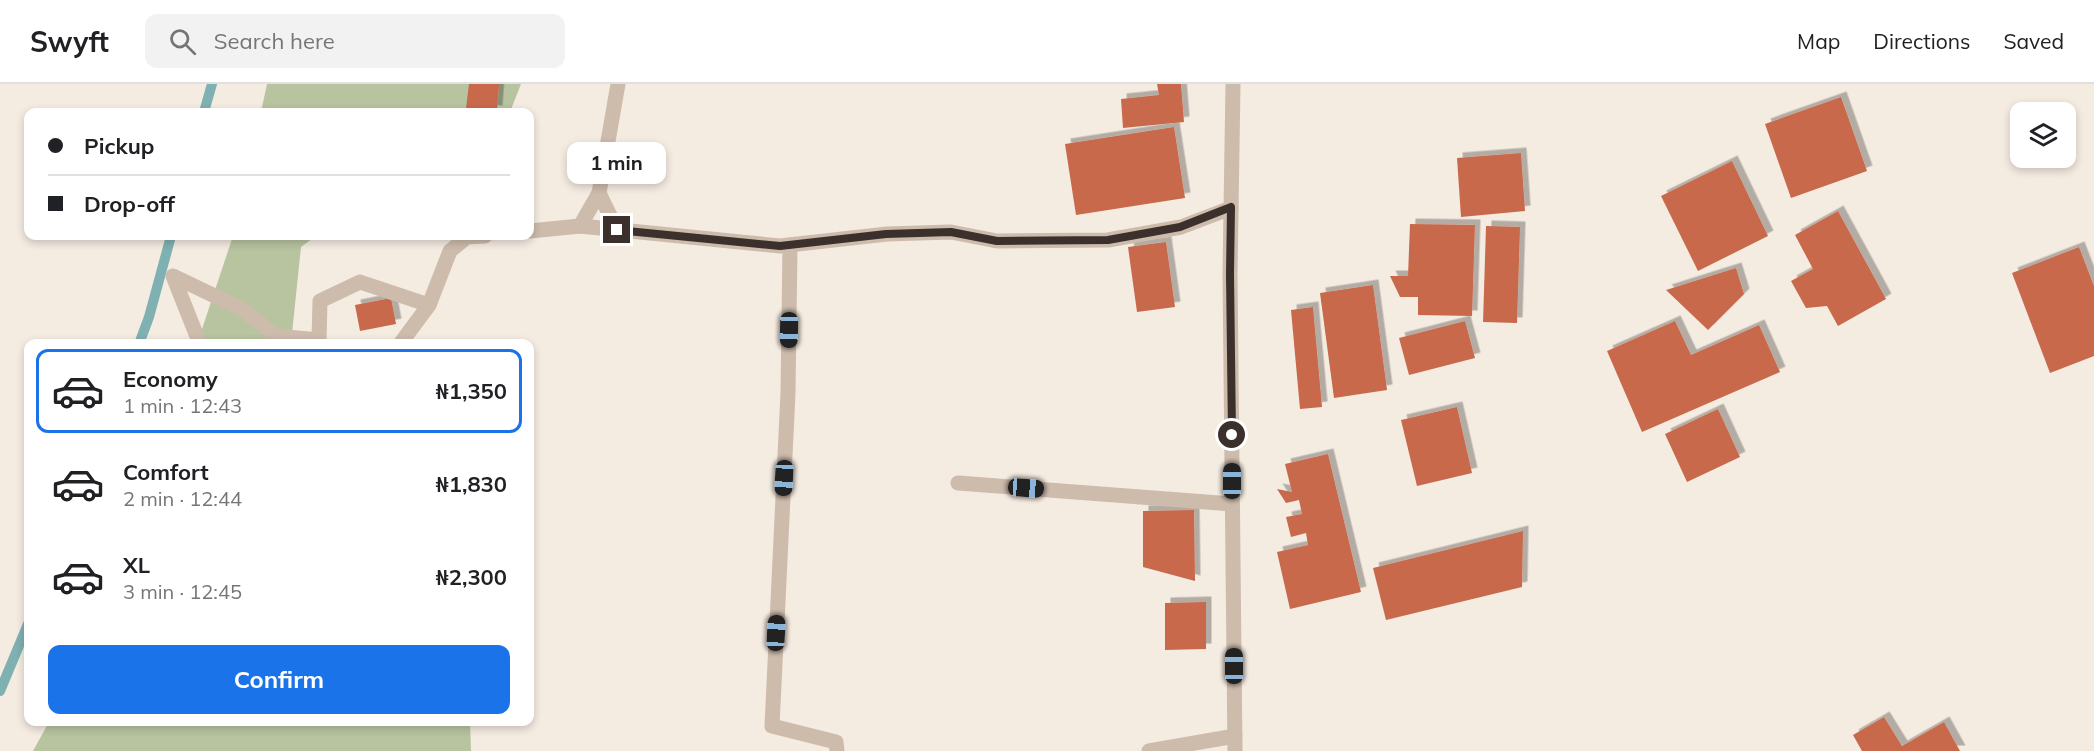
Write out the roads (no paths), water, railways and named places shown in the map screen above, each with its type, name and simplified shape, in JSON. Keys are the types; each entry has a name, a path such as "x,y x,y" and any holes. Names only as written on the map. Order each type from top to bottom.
{"street":[{"path":"580,226 599,193 618,84"},
{"path":"1149,751 1235,743 1230,274 1233,84"},
{"path":"599,193 617,230"},
{"path":"534,231 580,226 780,246 886,234 951,232 997,241 1108,240 1180,227 1231,207"},
{"path":"404,339 429,305 450,251 463,240"},
{"path":"790,245 788,393 772,726 836,742 837,751"},
{"path":"198,339 173,276 242,309 276,336 308,339"},
{"path":"319,339 320,301 360,282 429,305"},
{"path":"958,483 1232,504"}],"waterway":[{"path":"205,108 212,84"},
{"path":"141,339 170,240"},
{"path":"0,691 24,634"}]}
